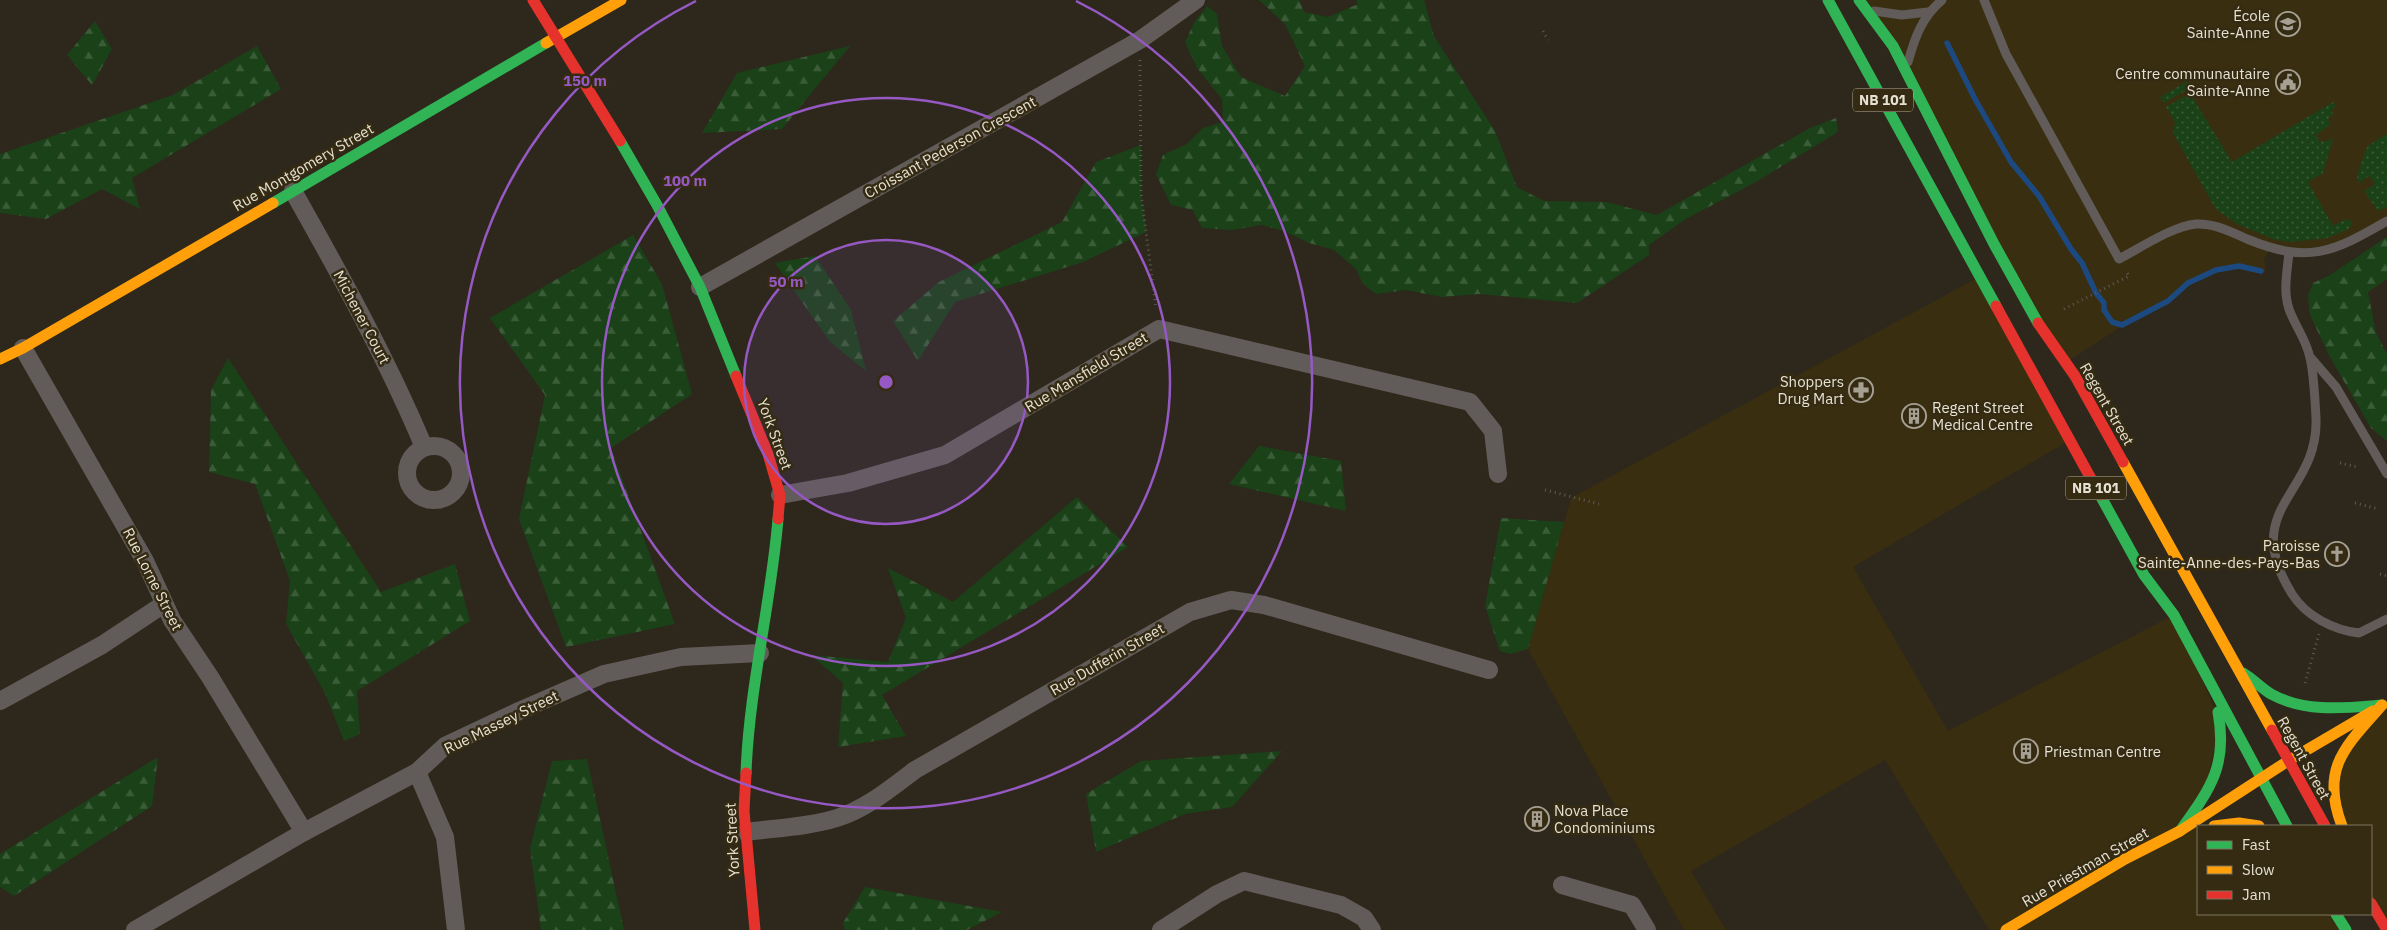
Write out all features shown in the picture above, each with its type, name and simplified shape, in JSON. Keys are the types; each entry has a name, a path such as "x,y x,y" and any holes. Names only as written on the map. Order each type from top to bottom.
{"main road":[{"name":"York Street","path":"533,0 604,114 657,205 700,287 768,454 780,495 775,556 748,749 744,811 755,930"},
{"name":"Rue Montgomery Street","path":"0,359 23,348 620,0"},
{"name":"NB 101","path":"1828,0 2144,575 2174,615 2260,779 2286,825"},
{"name":"Regent Street","path":"1862,5 1893,46 1994,244 2043,331 2075,376 2324,825"},
{"path":"1938,199 1955,203 1972,216 1994,244"},
{"path":"2237,670 2256,680 2270,693 2286,701 2317,707 2385,704"},
{"path":"2180,831 2210,789 2220,764 2223,749 2220,721 2212,687"},
{"path":"2180,831 2288,761 2385,704"},
{"path":"2342,825 2335,811 2331,783 2339,758 2385,704"},
{"path":"2226,825 2249,825"},
{"path":"2180,831 2197,828"},
{"name":"Rue Priestman Street","path":"2006,930 2124,859 2180,831"},
{"path":"2372,905 2387,930"},
{"path":"2337,915 2346,930"}],"street":[{"name":"Croissant Pederson Crescent","path":"700,287 1140,40 1196,0"},
{"name":"Michener Court","path":"293,191 363,316 410,412 424,447"},
{"name":"Rue Mansfield Street","path":"780,495 848,483 945,455 1159,329 1470,402 1493,431 1498,474"},
{"name":"Rue Lorne Street","path":"23,348 137,545 164,604 304,832"},
{"name":"Rue Dufferin Street","path":"746,832 814,823 849,813 876,798 915,770 1190,612 1231,600 1264,606 1489,670"},
{"path":"0,701 102,645 164,604"},
{"name":"Rue Massey Street","path":"143,928 304,832 417,772 444,746 604,674 681,657 760,653"},
{"path":"417,772 444,837 456,930"},
{"path":"1161,930 1217,894 1244,881 1341,905 1364,918 1372,930"},
{"path":"1562,885 1632,905 1647,930"}],"lane":[{"path":"1906,70 1915,37 1928,12 1942,0"},
{"path":"1984,0 2006,54 2119,259 2193,224 2205,224 2219,228 2270,248 2289,253 2308,254 2327,250 2387,221"},
{"path":"1862,5 1902,15 1928,12"},
{"path":"2289,253 2286,297 2310,358 2316,420 2314,447 2310,460 2284,500 2275,524 2273,537 2276,560 2296,599 2317,619 2359,633 2387,619"},
{"path":"2310,358 2336,387 2387,474"}],"path":[{"path":"1543,31 1548,40"},
{"path":"1140,40 1141,193 1156,309"},
{"path":"2064,309 2129,276 2119,259"},
{"path":"1957,409 1965,404"},
{"path":"2340,463 2357,467"},
{"path":"1545,490 1599,504"},
{"path":"2355,503 2378,510"},
{"path":"2380,574 2387,576"},
{"path":"2303,692 2315,646"}],"shaded area":[{"path":"1860,0 2387,0 2387,221 2327,250 2270,249 2264,259 2266,272 2239,266 2216,270 2188,283 2168,301 2122,326 2065,363"},
{"path":"1979,277 2070,440 1853,567 1948,731 2174,615 2220,721 2199,825 2197,825 2197,915 2337,915 2346,930 1989,930 1885,760 1691,871 1726,930 1684,930 1528,649 1571,498"},
{"path":"2387,703 2387,930 2372,905 2372,825 2342,825 2339,758"}],"green space":[{"path":"1259,0 1299,0 1304,12 1328,17 1358,4 1356,0 1424,0 1434,36 1495,131 1517,187 1544,201 1606,202 1657,215 1810,128 1836,118 1838,132 1756,182 1684,220 1649,245 1649,255 1577,303 1479,294 1442,297 1406,290 1376,294 1363,284 1356,269 1334,250 1309,243 1284,231 1262,225 1232,230 1202,228 1193,210 1171,205 1156,174 1163,155 1187,144 1203,128 1223,122 1222,99 1197,68 1185,42 1195,21 1207,6 1217,14 1222,46 1241,77 1285,96 1305,66 1285,24"},
{"path":"95,21 112,49 92,85 67,55"},
{"path":"257,46 281,89 132,178 140,209 102,189 46,219 0,213 0,154 173,95"},
{"path":"850,46 782,129 702,133 737,73"},
{"path":"2188,81 2192,87 2164,103 2160,97"},
{"path":"2190,93 2232,162 2333,102 2336,107 2331,110 2333,114 2328,119 2331,124 2316,135 2319,141 2324,142 2333,138 2323,173 2308,182 2333,226 2346,219 2350,220 2352,224 2349,229 2327,238 2292,242 2275,240 2235,223 2215,208 2173,133 2175,122 2166,107"},
{"path":"2387,134 2387,207 2378,211 2364,191 2375,184 2369,176 2359,183 2357,176 2366,149 2369,145"},
{"path":"1141,145 1141,193 1146,232 1083,262 955,302 918,361 893,321 939,282 1062,222 1096,162"},
{"path":"633,235 662,284 692,394 611,448 675,624 566,647 519,519 545,395 490,318"},
{"path":"2387,237 2387,279 2368,292 2376,333 2387,354 2387,441 2371,428 2330,357 2310,315 2308,296 2313,283 2330,275"},
{"path":"815,256 851,310 866,371 830,342 775,263"},
{"path":"228,358 381,592 455,564 470,621 357,691 360,734 344,741 325,693 286,624 290,581 255,484 209,472 211,390"},
{"path":"1259,446 1341,461 1346,511 1229,484"},
{"path":"1077,497 1128,547 882,695 906,736 838,747 843,683 811,655 888,662 906,618 888,568 953,602"},
{"path":"1501,518 1564,522 1528,649 1510,654 1500,651 1485,606"},
{"path":"1282,751 1232,807 1185,814 1096,852 1086,794 1141,761"},
{"path":"158,757 152,806 14,896 0,887 0,854"},
{"path":"587,759 624,930 541,930 530,848 552,761"},
{"path":"865,887 1002,912 967,930 845,930 843,923"}],"waterway":[{"path":"1947,43 1975,99 2011,162 2039,196 2071,249 2082,263 2096,293 2104,303 2104,310 2112,322 2122,325 2168,301 2188,283 2216,270 2239,266 2261,271"}],"traffic: fast":[{"path":"1828,0 1996,306"},
{"path":"1859,0 1893,46 1994,244 2038,323"},
{"path":"273,203 546,43"},
{"path":"620,141 657,205 700,287 736,376"},
{"path":"2100,495 2144,575 2174,615 2286,825"},
{"path":"746,773 751,709 775,551 778,519"},
{"path":"2243,673 2271,694 2297,704 2325,708 2382,705"},
{"path":"2180,831 2200,802 2214,776 2220,747 2218,712"},
{"path":"2337,915 2346,930"}],"traffic: slow":[{"path":"546,43 621,0"},
{"path":"0,359 23,348 273,203"},
{"path":"2123,462 2272,730"},
{"path":"2342,825 2336,806 2335,773 2347,746 2382,705"},
{"path":"2006,930 2125,859 2180,831 2288,761 2373,711"},
{"path":"2222,825 2239,823 2252,825"}],"traffic: jam":[{"path":"533,0 620,141"},
{"path":"1996,306 2100,495"},
{"path":"2038,323 2075,376 2123,462"},
{"path":"736,376 768,454 780,495 778,519"},
{"path":"2272,730 2324,825"},
{"path":"746,773 744,811 755,930"},
{"path":"2372,905 2387,930"}],"place":[{"name":"École Sainte-Anne","path":"2288,24"},
{"name":"Centre communautaire Sainte-Anne","path":"2288,82"},
{"name":"Shoppers Drug Mart","path":"1861,390"},
{"name":"Regent Street Medical Centre","path":"1914,416"},
{"name":"Paroisse Sainte-Anne-des-Pays-Bas","path":"2337,554"},
{"name":"Priestman Centre","path":"2026,751"},
{"name":"Nova Place Condominiums","path":"1537,819"}]}
